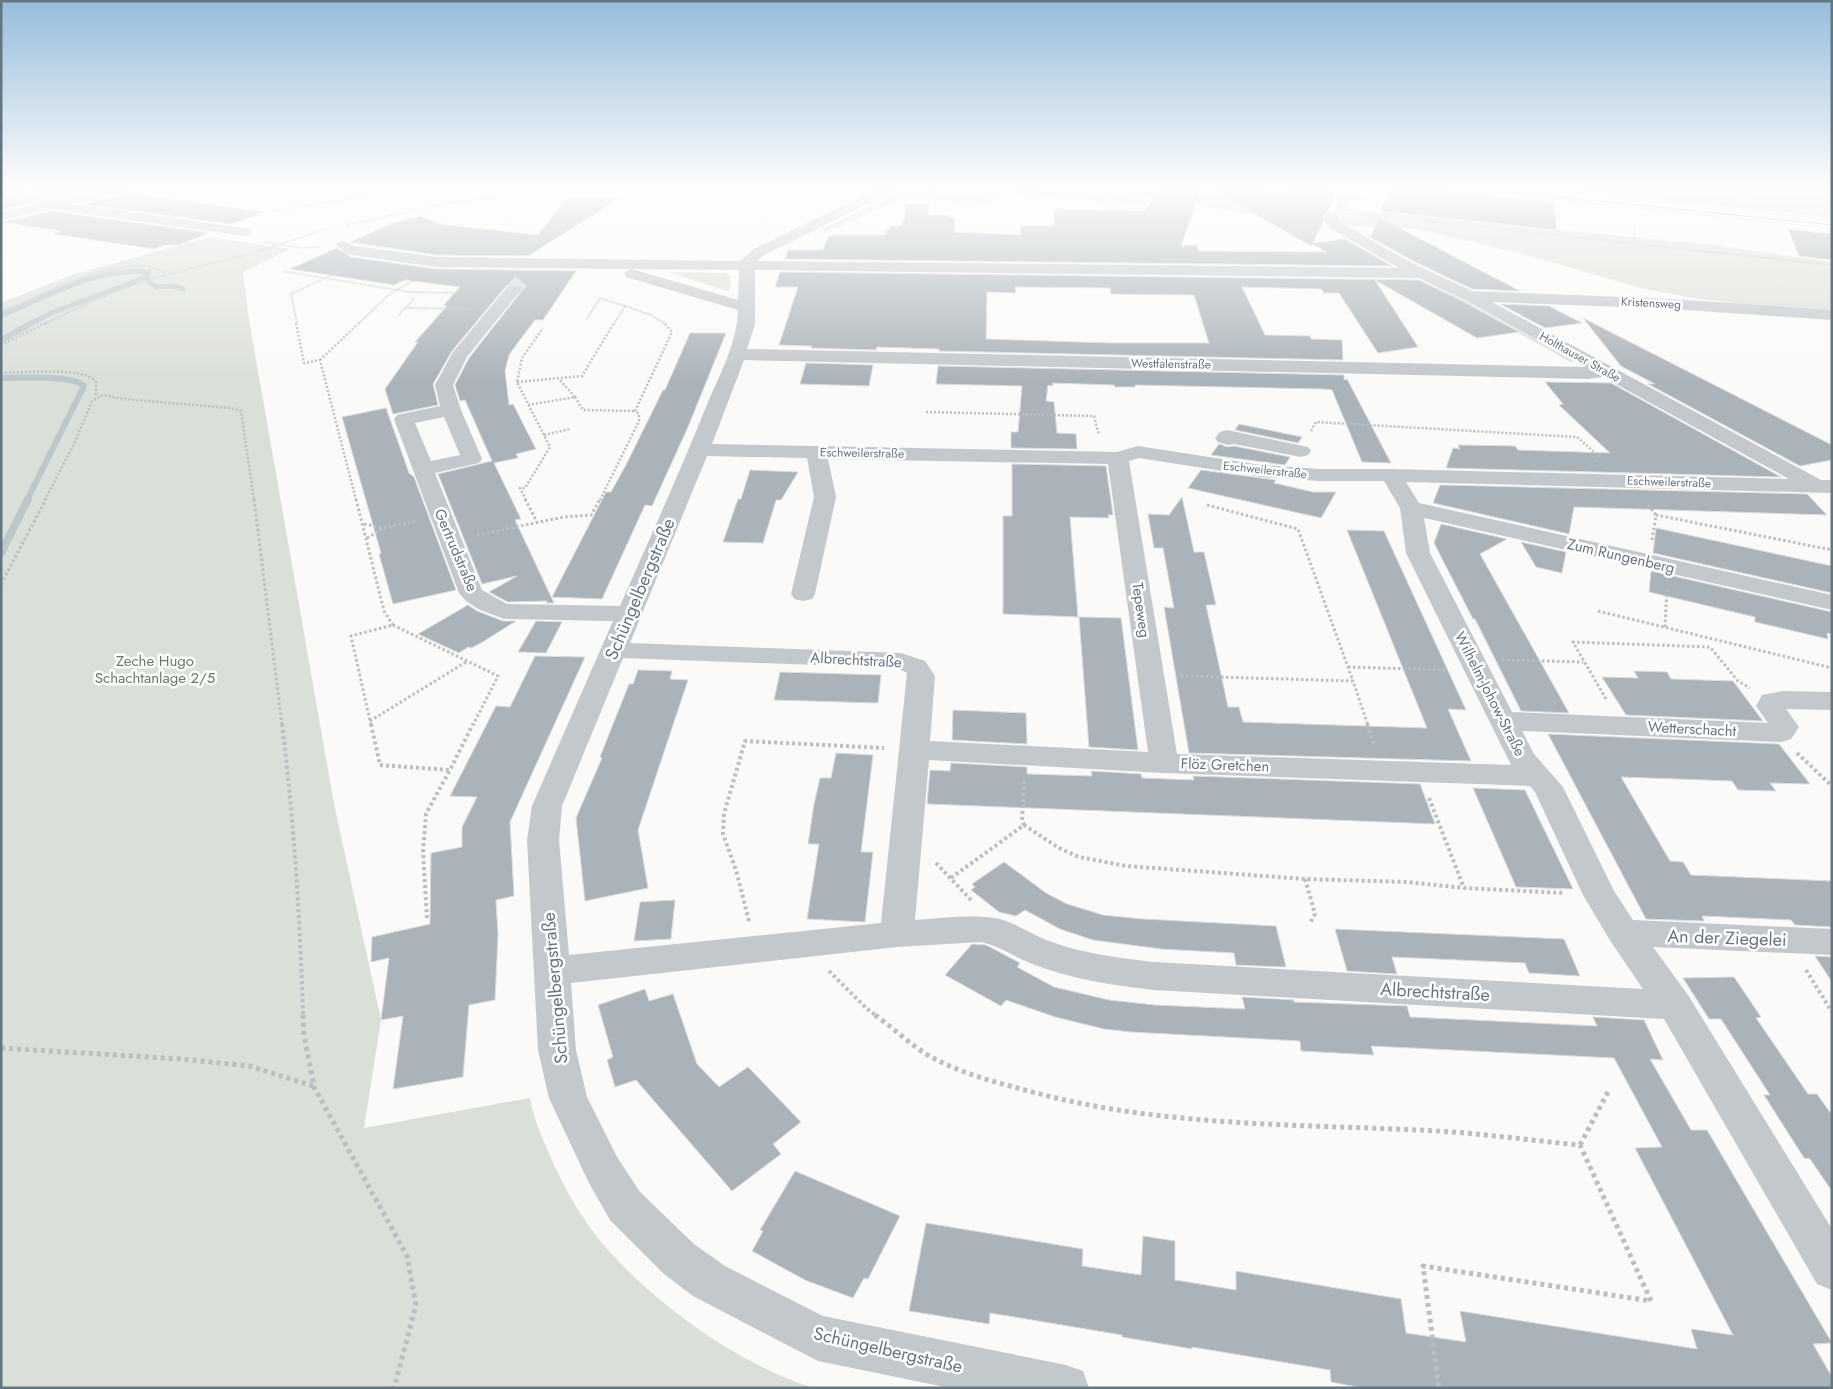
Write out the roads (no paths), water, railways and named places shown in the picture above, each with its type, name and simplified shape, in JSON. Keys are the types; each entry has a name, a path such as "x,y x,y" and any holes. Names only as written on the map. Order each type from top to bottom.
{"street":[{"path":"374,253 443,262 536,264 1423,273"},
{"path":"747,266 747,261 758,253"},
{"name":"Holthauser Straße","path":"1383,253 1469,296 1827,491"},
{"path":"424,469 472,459 451,410 444,385 459,356 536,264"},
{"path":"602,265 745,307"},
{"name":"Schüngelbergstraße","path":"747,266 746,324 737,354 699,450 547,806 544,823 546,891 554,971 557,1050 568,1098 602,1170 625,1206 679,1259 709,1281 818,1338 1066,1388"},
{"name":"Kristensweg","path":"1469,296 1661,303 1832,315"},
{"name":"Westfalenstraße","path":"737,354 1588,373 1604,371"},
{"name":"Gertrudstraße","path":"451,410 404,419 471,593 480,601 504,610 628,614"},
{"path":"1228,439 1225,438 1227,436 1301,451"},
{"name":"Eschweilerstraße","path":"699,450 1118,458 1138,452 1162,457 1207,459 1261,471 1383,476 1628,481 1827,491"},
{"path":"803,594 824,498 816,452"},
{"name":"Tepeweg","path":"1118,458 1164,763"},
{"name":"Wilhelm-Johow-Straße","path":"1383,476 1411,508 1418,553 1522,759 1548,787 1600,895 1622,934 1675,1005"},
{"name":"Zum Rungenberg","path":"1411,508 1832,603"},
{"name":"Albrechtstraße","path":"614,650 897,660 913,664 920,669 922,676 897,934"},
{"name":"Wetterschacht","path":"1504,721 1781,733 1785,727 1770,706 1772,701 1832,701"},
{"name":"Flöz Gretchen","path":"915,750 1164,763 1536,776"},
{"name":"Albrechtstraße","path":"554,971 897,934 980,929 998,932 1042,953 1109,971 1154,976 1675,1005"},
{"name":"An der Ziegelei","path":"1622,934 1832,942"},
{"path":"1675,1005 1832,1268"}],"waterway":[{"path":"1,316 54,292 92,278 130,271 149,272 148,275 138,280 51,313 30,324"},
{"path":"148,281 156,287 173,286 183,289"},
{"path":"1,340 32,323"},
{"path":"1,378 57,378 78,382 84,386 27,500"},
{"path":"1,553 28,499"}],"tunnel":[{"path":"514,289 521,281"}],"park label":[{"name":"Zeche Hugo Schachtanlage 2/5","path":"155,670"}]}
